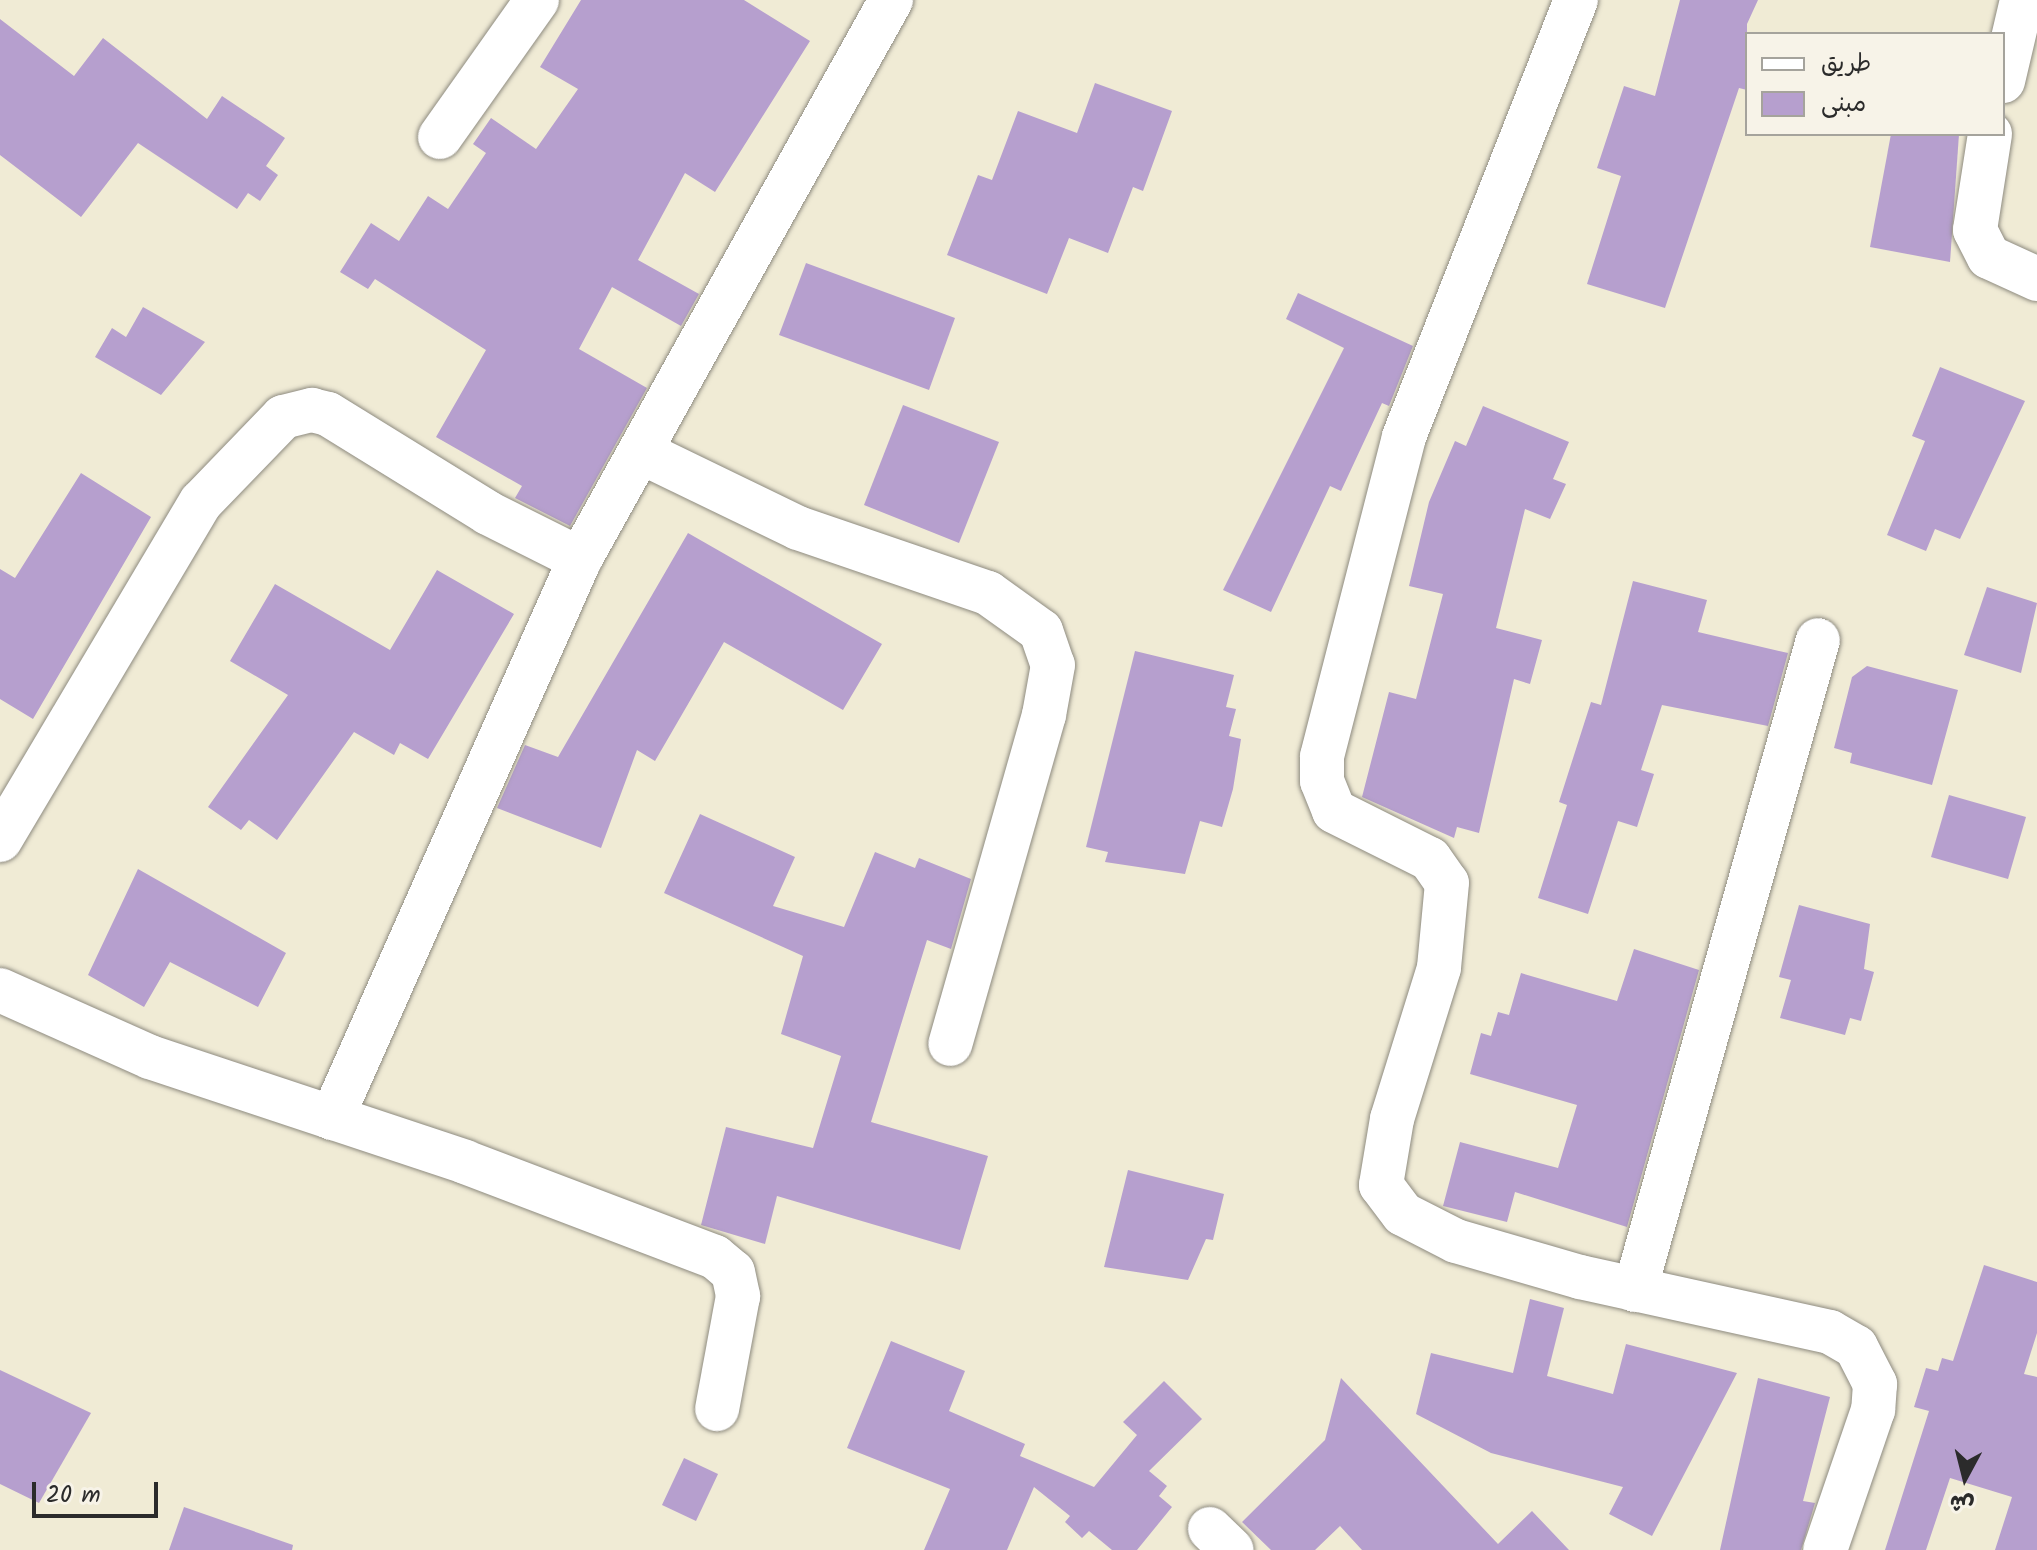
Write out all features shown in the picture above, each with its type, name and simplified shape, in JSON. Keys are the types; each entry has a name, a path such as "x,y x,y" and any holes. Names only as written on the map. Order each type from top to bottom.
{"street":[{"path":"440,137 537,0"},
{"path":"332,1118 580,559 643,453 891,0"},
{"path":"1576,0 1404,437 1351,631 1322,781 1334,811 1430,859 1447,883 1439,968 1392,1119 1380,1175 1384,1196 1403,1214 1456,1241 1635,1290 1830,1332 1863,1355 1875,1384 1873,1410 1825,1550"},
{"path":"2005,72 2022,0"},
{"path":"1990,136 1975,230 1989,257 2037,279"},
{"path":"0,840 201,502 283,417 312,410 328,414 475,505 580,559"},
{"path":"643,453 798,528 988,593 1041,631 1053,665 1044,715 950,1044"},
{"path":"1635,1290 1818,640"},
{"path":"0,990 150,1057 332,1118 715,1257 733,1272 738,1296 717,1409"}],"building":[{"path":"581,0 744,0 810,41 715,192 685,173 638,260 699,294 681,326 612,287 579,349 647,388 570,526 515,498 522,486 436,437 486,350 375,279 368,289 340,272 371,223 399,241 428,196 448,209 486,153 473,144 491,118 536,149 578,89 540,67"},
{"path":"1680,0 1758,0 1745,32 1745,90 1739,88 1665,308 1587,284 1621,176 1597,168 1624,86 1655,96"},
{"path":"0,19 74,76 103,38 207,119 222,96 285,138 266,166 278,175 260,201 248,193 237,209 138,143 81,217 0,155"},
{"path":"1095,83 1172,111 1143,191 1133,187 1108,253 1069,238 1047,294 947,255 978,175 992,180 1018,111 1077,133"},
{"path":"1891,136 1959,136 1950,262 1870,247"},
{"path":"806,263 955,318 929,390 779,335"},
{"path":"1298,293 1413,346 1389,406 1382,403 1341,491 1330,486 1271,612 1223,590 1344,348 1286,319"},
{"path":"143,307 205,342 161,395 95,357 112,328 126,337"},
{"path":"1940,367 2025,401 1960,539 1935,529 1926,551 1887,535 1925,441 1912,436"},
{"path":"903,405 999,442 959,543 864,505"},
{"path":"1483,406 1569,442 1553,479 1566,484 1550,519 1525,509 1496,628 1542,640 1530,684 1514,679 1479,833 1457,827 1454,838 1362,797 1389,692 1416,699 1443,594 1409,586 1429,502 1455,441 1466,446"},
{"path":"81,473 151,517 33,719 0,699 0,569 15,578"},
{"path":"688,533 882,644 843,710 724,642 655,761 637,750 601,848 497,808 525,745 558,757"},
{"path":"437,570 514,614 428,759 400,743 394,755 354,732 277,840 249,820 241,830 208,807 288,695 230,661 275,584 390,650"},
{"path":"1633,581 1707,600 1698,632 1788,653 1768,726 1662,705 1641,770 1654,774 1637,827 1618,821 1588,914 1538,898 1567,805 1559,802 1591,702 1601,705"},
{"path":"1987,587 2037,603 2021,673 1964,655"},
{"path":"1135,651 1234,675 1226,707 1236,709 1229,736 1241,739 1233,789 1222,827 1200,821 1185,874 1105,862 1108,852 1086,847"},
{"path":"1867,666 1958,690 1932,785 1850,763 1852,753 1834,748 1852,677"},
{"path":"1949,795 2026,817 2008,879 1931,857"},
{"path":"700,814 795,857 773,906 844,927 875,852 915,868 919,858 971,879 951,949 927,940 871,1122 988,1156 960,1250 777,1196 765,1244 701,1225 726,1127 813,1148 841,1056 781,1034 803,956 664,893"},
{"path":"138,869 286,953 258,1007 170,962 144,1007 88,975"},
{"path":"1799,905 1870,924 1864,969 1874,972 1861,1021 1850,1018 1845,1035 1780,1018 1791,980 1779,977"},
{"path":"1634,949 1699,970 1627,1227 1515,1192 1507,1222 1443,1206 1460,1142 1558,1168 1577,1105 1470,1074 1481,1033 1491,1036 1498,1012 1509,1015 1521,973 1617,1001"},
{"path":"1128,1170 1224,1194 1213,1240 1206,1239 1188,1280 1104,1267"},
{"path":"1984,1265 2037,1282 2037,1333 2024,1374 2037,1377 2037,1550 1995,1550 2012,1497 1950,1478 1926,1550 1885,1550 1929,1411 1914,1407 1926,1368 1938,1371 1942,1358 1953,1361"},
{"path":"1530,1299 1564,1308 1547,1376 1613,1394 1626,1344 1737,1373 1652,1536 1609,1514 1623,1487 1491,1453 1416,1414 1431,1353 1513,1373"},
{"path":"891,1341 965,1371 949,1411 1025,1444 1020,1456 1094,1487 1137,1435 1123,1422 1164,1381 1202,1419 1149,1471 1167,1486 1159,1496 1172,1507 1137,1550 1112,1550 1089,1531 1082,1538 1065,1522 1070,1516 1034,1487 1007,1550 924,1550 950,1489 847,1448"},
{"path":"0,1370 91,1413 39,1503 0,1484"},
{"path":"1341,1378 1498,1544 1532,1511 1569,1550 1362,1550 1340,1526 1315,1550 1271,1550 1242,1522 1325,1440"},
{"path":"1758,1378 1830,1397 1803,1501 1815,1503 1801,1550 1720,1550"},
{"path":"684,1458 718,1474 696,1521 662,1505"},
{"path":"184,1507 293,1545 292,1550 169,1550"}]}
